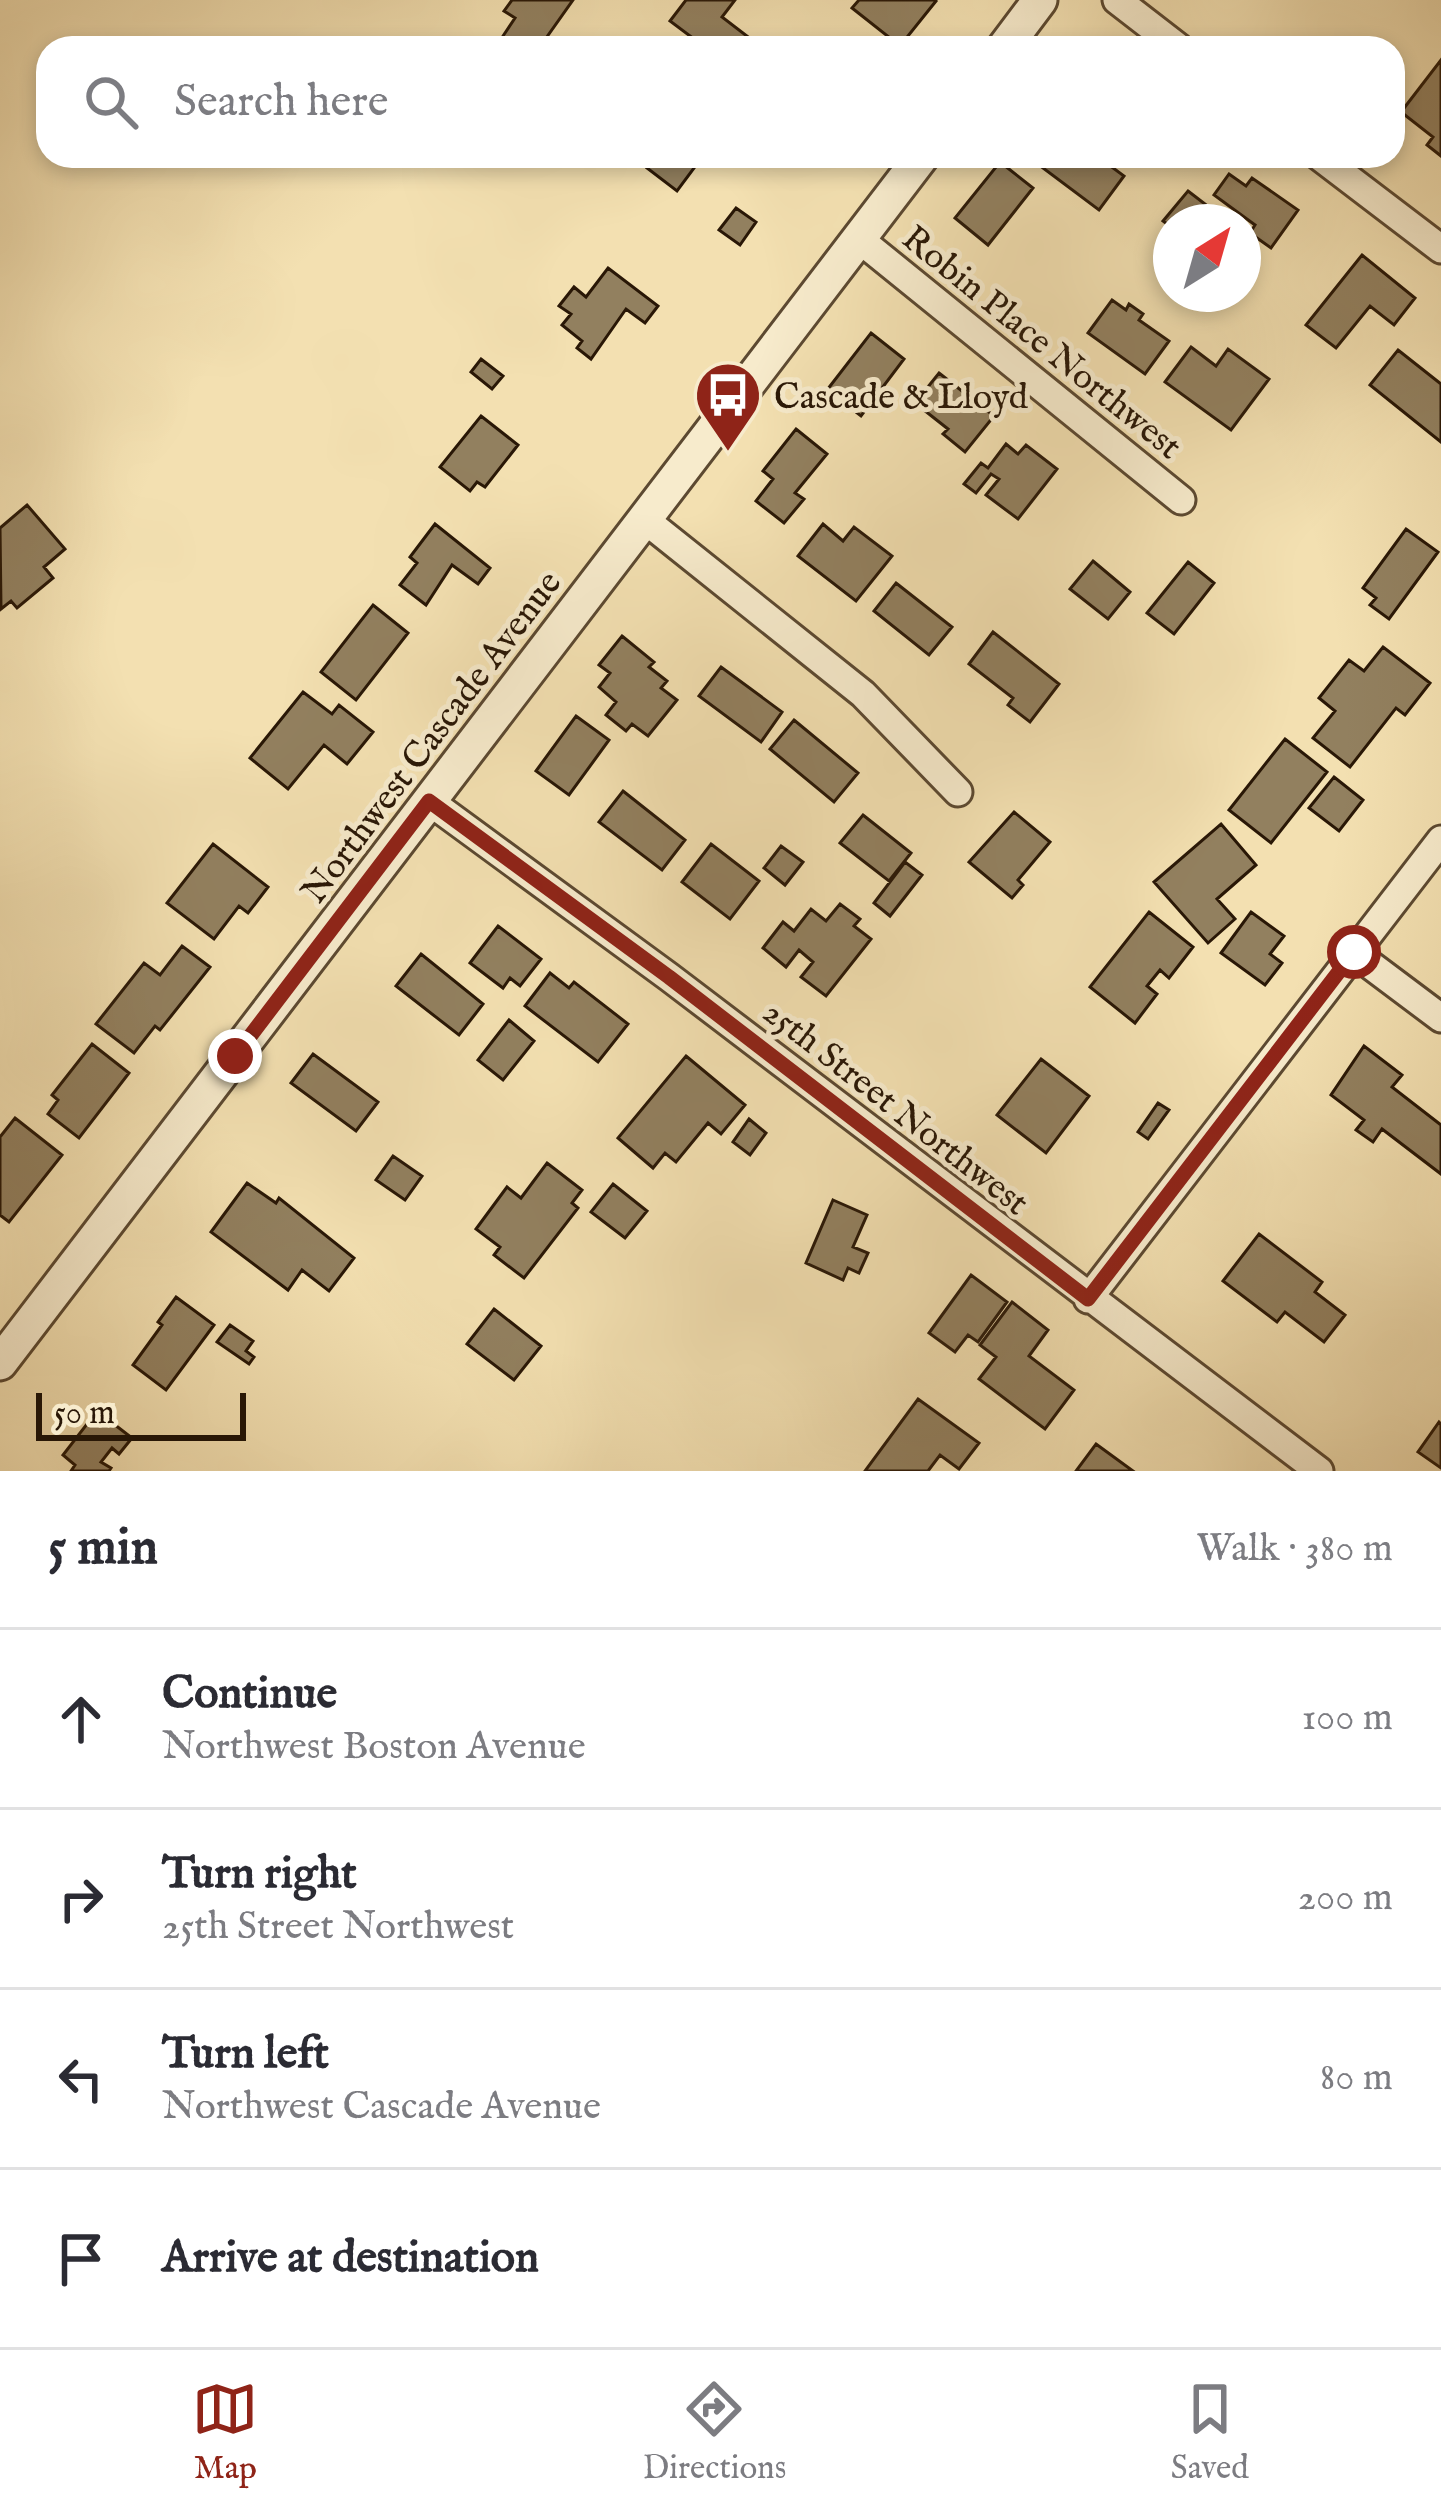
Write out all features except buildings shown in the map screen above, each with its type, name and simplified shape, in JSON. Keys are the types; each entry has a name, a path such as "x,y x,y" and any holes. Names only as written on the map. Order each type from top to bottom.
{"street":[{"path":"1013,36 1040,0"},
{"path":"1117,0 1164,36"},
{"name":"Northwest Cascade Avenue","path":"0,1363 913,168"},
{"path":"1335,168 1441,249"},
{"name":"Robin Place Northwest","path":"859,239 1180,500"},
{"path":"644,519 863,694 958,792"},
{"name":"25th Street Northwest","path":"429,801 669,977 1319,1471"},
{"path":"1088,1299 1441,839"},
{"path":"1354,952 1441,1018"}],"place":[{"name":"Cascade & Lloyd","path":"728,454"}],"route":[{"path":"235,1056 429,801 669,977 1088,1299 1354,952"}]}
